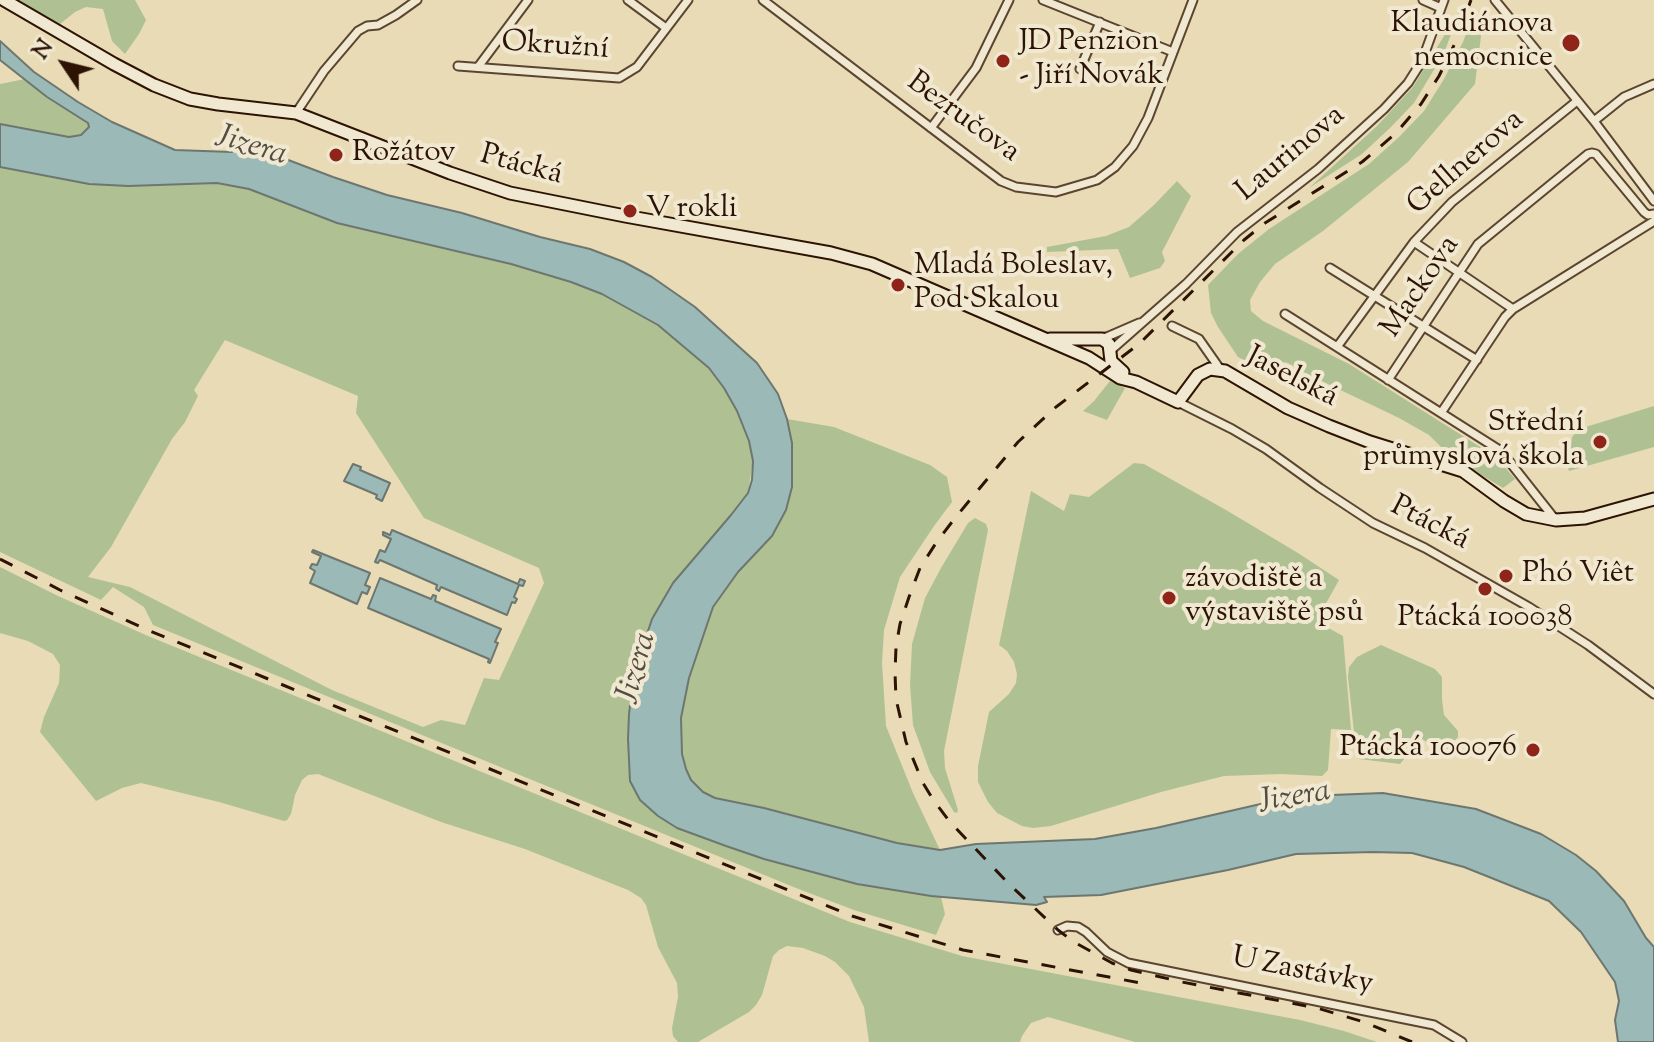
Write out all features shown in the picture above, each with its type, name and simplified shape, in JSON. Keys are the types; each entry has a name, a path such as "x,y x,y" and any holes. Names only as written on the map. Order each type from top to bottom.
{"street":[{"name":"Ptácká","path":"4,0 114,64 190,99 296,113 510,193 831,253 865,262 910,280 1089,358 1113,374 1232,429 1373,523 1425,548 1529,607 1588,645 1654,694"},
{"path":"296,113 324,71 358,31 378,25 417,0"},
{"name":"Okružní","path":"478,67 528,0"},
{"path":"628,0 666,28"},
{"name":"Okružní","path":"458,66 619,78 637,67 688,0"},
{"name":"Bezručova","path":"763,0 987,171 1016,187 1056,192 1097,180 1115,167 1133,146 1148,118 1193,0"},
{"path":"931,128 976,68 1009,0"},
{"path":"1043,0 1173,52"},
{"path":"1423,0 1443,4"},
{"path":"1438,19 1450,0"},
{"path":"1496,1 1594,121 1654,201"},
{"name":"Laurinova","path":"1109,353 1186,284 1237,232 1318,169 1384,109 1408,83 1422,61 1443,4"},
{"path":"1080,69 1100,22"},
{"path":"1594,121 1624,97 1654,84"},
{"name":"Gellnerova","path":"1337,347 1414,242 1452,202 1577,101"},
{"name":"Mackova","path":"1388,380 1478,244 1588,154 1596,154 1644,212 1654,214"},
{"path":"1441,413 1513,309 1654,221"},
{"path":"1414,242 1513,309"},
{"path":"1330,268 1477,360"},
{"path":"1285,314 1501,451 1556,520"},
{"name":"Laurinova","path":"1095,339 1145,320"},
{"name":"Jaselská","path":"1172,326 1199,339 1220,369"},
{"name":"Ptácká","path":"1043,339 1095,339"},
{"path":"1095,339 1109,344 1109,353 1096,360 1089,358 1084,349 1095,339"},
{"name":"Ptácká","path":"1109,353 1113,364 1136,382"},
{"name":"Jaselská","path":"1178,402 1198,375 1210,369 1220,369 1288,408 1370,442 1463,471 1526,514 1556,520 1585,518 1654,499"},
{"name":"U Zastávky","path":"1058,930 1067,926 1078,927 1107,952 1128,963 1434,1025 1462,1042"}],"green space":[{"path":"17,0 135,0 146,20 125,54 112,41 103,9 86,7 60,24"},
{"path":"1461,8 1444,53 1414,103 1362,154 1309,188 1377,126 1413,87"},
{"path":"1469,26 1479,30 1481,36 1475,84 1408,162 1323,231 1275,264 1250,300 1251,311 1263,321 1349,364 1496,457 1515,479 1503,488 1450,456 1429,435 1294,366 1285,362 1267,365 1250,363 1238,357 1211,313 1208,285 1238,254 1269,229 1369,164 1399,137 1424,111 1444,79"},
{"path":"25,79 47,98 88,123 89,128 81,135 69,137 0,124 0,84"},
{"path":"0,167 89,184 217,183 249,189 337,223 511,264 571,282 602,294 658,325 709,368 737,411 753,461 748,493 652,619 632,689 628,739 631,781 640,800 677,828 764,859 858,884 941,897 945,914 936,935 801,890 153,625 144,607 113,587 101,600 0,552","holes":["225,340 358,396 356,413 424,518 539,568 544,583 499,680 484,678 465,725 441,720 423,727 332,690 130,587 88,577 111,547 172,439 185,422 198,396 194,390"]},
{"path":"1177,181 1191,196 1162,252 1165,261 1160,268 1130,278 1118,249 1047,252 1047,247 1106,236 1129,227"},
{"path":"1110,381 1125,388 1107,420 1083,411 1094,401"},
{"path":"1654,406 1654,447 1569,471 1568,467 1581,463 1571,448 1572,437 1579,429"},
{"path":"787,419 834,427 930,465 947,477 952,502 900,577 884,630 882,663 886,726 940,850 897,843 715,798 691,780 686,769 682,754 681,718 689,678 713,607 738,572 772,536 792,443"},
{"name":"závodiště a výstaviště psů","path":"1134,463 1144,464 1226,510 1339,580 1319,616 1325,620 1323,625 1343,636 1351,730 1331,729 1328,770 1322,776 1224,776 1051,826 1022,826 997,813 988,802 978,782 978,766 989,712 1016,683 1014,662 999,645 1031,491 1064,511 1070,494 1089,497"},
{"path":"975,518 986,524 988,530 944,751 945,768 957,813 930,772 913,725 910,685 912,644 925,598 968,523"},
{"path":"0,567 148,636 850,922 962,956 1300,1020 1377,1042 1135,1042 1048,1017 1031,1023 1020,1042 869,1042 864,1007 849,976 825,956 787,946 773,956 762,995 749,1012 698,1042 678,1042 672,1028 678,997 677,983 658,947 646,905 628,890 318,774 308,775 302,780 291,814 284,821 141,783 122,788 96,801 40,732 59,683 60,665 53,654 28,641 0,633"},
{"path":"1381,645 1435,669 1442,677 1444,715 1458,731 1458,737 1445,751 1438,750 1418,736 1408,739 1405,758 1400,764 1359,759 1349,667 1357,657"}],"water":[{"name":"Jizera","path":"0,41 34,72 78,102 112,122 175,150 232,152 237,147 247,148 255,156 283,158 387,195 590,249 624,262 695,307 757,363 778,394 787,419 792,443 792,487 786,510 772,536 738,572 713,607 689,678 681,718 682,754 691,780 703,792 715,798 897,843 940,850 976,844 1095,839 1265,803 1332,795 1383,793 1476,809 1541,834 1576,855 1624,901 1654,947 1654,1042 1618,1042 1615,1020 1619,1001 1615,982 1581,932 1549,901 1464,867 1412,853 1296,854 1101,895 1044,897 1047,902 1036,905 931,896 857,884 764,859 677,828 640,800 630,781 629,714 632,689 652,619 673,583 748,493 752,480 753,461 749,441 737,411 709,368 658,325 602,294 511,264 337,223 249,189 217,183 89,184 0,167 0,124 69,137 81,135 89,127 88,123 47,97 0,60"},
{"path":"353,464 390,483 382,501 376,498 377,495 344,481"},
{"path":"392,530 518,584 520,579 525,581 523,586 519,585 515,603 512,602 507,615 441,587 439,591 437,585 380,560 375,562 380,550 385,552 391,539 383,532 390,535"},
{"path":"313,550 370,573 365,585 370,587 367,594 362,592 357,604 310,583 315,571 310,568 312,564 317,565 321,556"},
{"path":"380,578 431,599 433,595 436,596 435,601 501,629 490,663 489,659 368,608"}],"railway":[{"path":"1412,1042 1364,1022 1317,1008 1131,970 1112,963 1058,930 950,822 923,783 906,742 896,699 896,647 900,624 920,568 955,518 1018,442 1056,407 1139,344 1244,240 1265,223 1362,162 1395,134 1421,104 1439,76 1471,0"},
{"path":"0,559 150,631 852,916 963,950 1141,983"}],"place":[{"name":"Klaudiánova nemocnice","path":"1571,43"},
{"name":"JD Penzion - Jiří Novák","path":"1003,61"},
{"name":"Rožátov","path":"336,155"},
{"name":"V rokli","path":"630,211"},
{"name":"Mladá Boleslav, Pod Skalou","path":"898,285"},
{"name":"Střední průmyslová škola","path":"1600,442"},
{"name":"Phó Viêt","path":"1506,576"},
{"name":"Ptácká 100038","path":"1485,589"},
{"name":"závodiště a výstaviště psů","path":"1169,598"},
{"name":"Ptácká 100076","path":"1533,750"}]}
